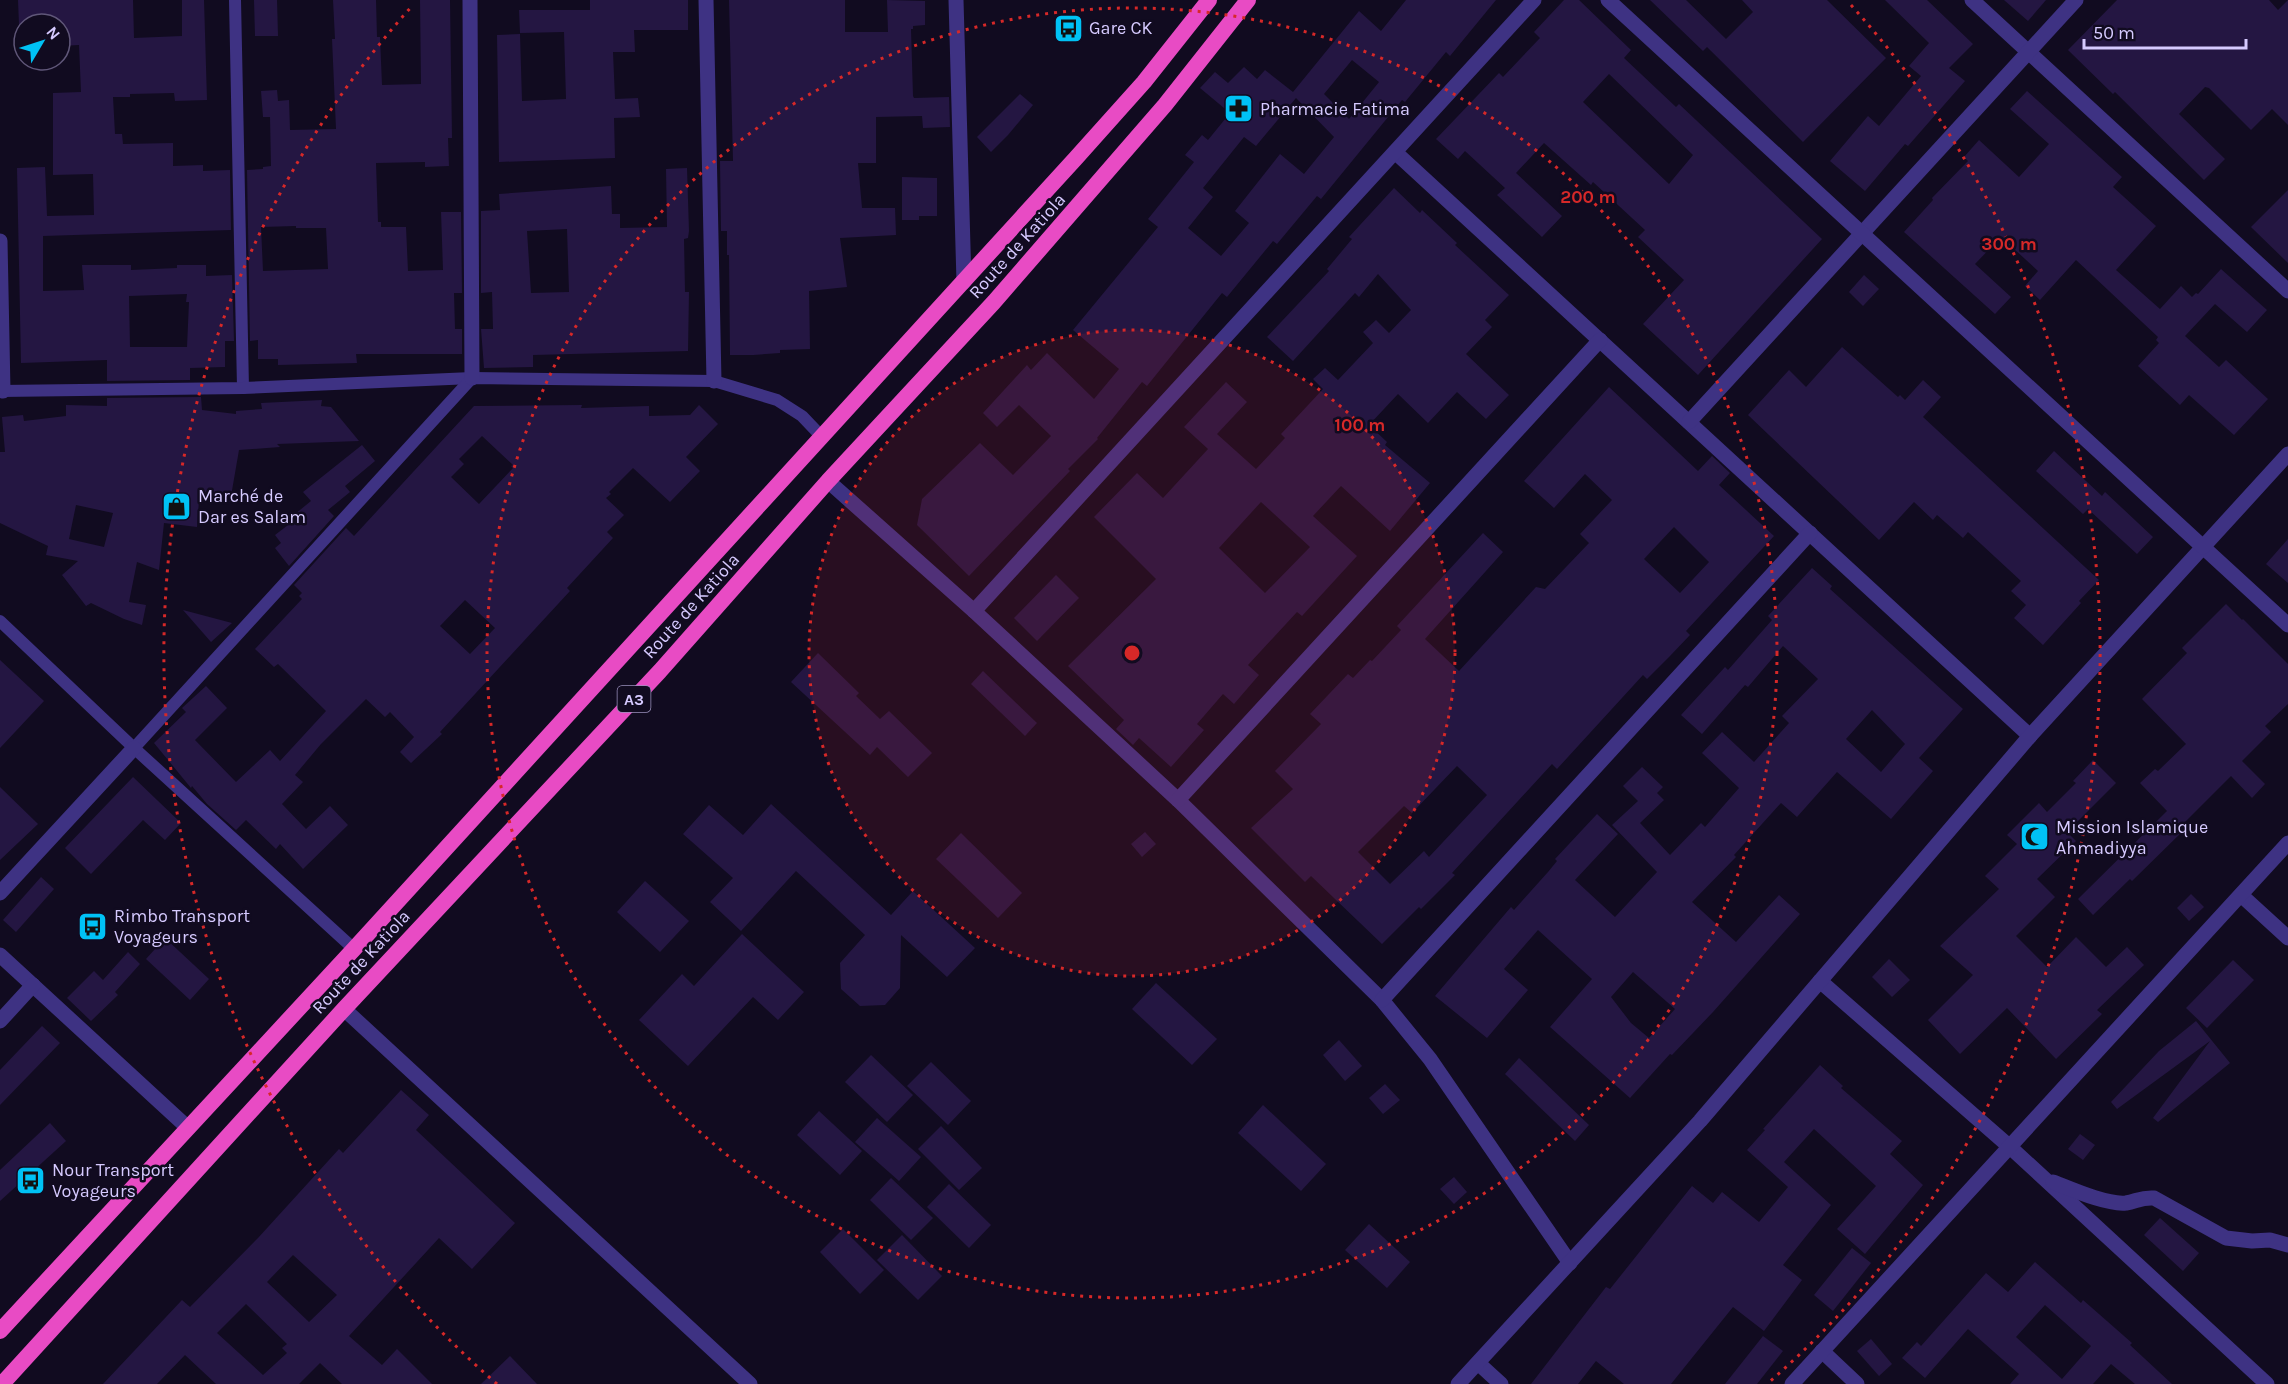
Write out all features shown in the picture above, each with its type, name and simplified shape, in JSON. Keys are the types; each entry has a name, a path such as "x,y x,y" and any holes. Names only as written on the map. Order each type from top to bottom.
{"highway":[{"name":"Route de Katiola","path":"0,1331 354,949 964,282 1144,82 1209,0"},
{"name":"Route de Katiola","path":"2,1384 344,1009 660,671 828,481 994,302 1165,105 1248,0"}],"street":[{"path":"235,0 243,388"},
{"path":"0,893 472,378 470,0"},
{"path":"706,0 714,381"},
{"path":"956,0 964,282"},
{"path":"974,611 1534,0"},
{"path":"1608,0 2288,625"},
{"path":"1972,0 2288,291"},
{"path":"1689,422 2076,0"},
{"path":"1395,152 2030,736"},
{"path":"0,241 2,391 243,388 472,378 714,381 777,400 802,416 822,437"},
{"path":"1178,800 1600,340"},
{"path":"1458,1384 1700,1121 2030,736 2288,454"},
{"path":"828,481 974,611 1178,800 1382,1000 1430,1059 1570,1263"},
{"path":"1382,1000 1810,532"},
{"path":"0,621 134,748 354,949"},
{"path":"1792,1384 2288,843"},
{"path":"2241,895 2288,938"},
{"path":"0,955 187,1127"},
{"path":"1820,981 2010,1147 2267,1384"},
{"path":"0,1021 33,985"},
{"path":"344,1009 750,1384"},
{"path":"2044,1179 2094,1198 2125,1203 2141,1197 2154,1198 2226,1238 2252,1241 2270,1240 2288,1245"},
{"path":"1822,1352 1857,1384"},
{"path":"1478,1363 1501,1384"}],"building":[{"path":"18,0 133,0 134,38 182,36 182,0 204,0 207,100 175,101 174,93 130,94 130,97 113,97 115,134 122,134 123,144 173,143 173,166 203,165 203,171 230,170 231,230 43,236 43,291 84,290 82,265 131,265 131,270 177,268 177,265 206,265 206,276 232,275 234,341 225,341 225,367 190,368 190,380 107,381 107,360 21,363 17,168 45,167 47,216 94,215 93,174 53,175 53,93 81,92 79,45 72,45 72,12 18,12","holes":["187,294 186,302 189,302 187,347 130,347 129,296"]},
{"path":"254,0 277,0 278,36 255,36"},
{"path":"333,0 376,0 382,85 421,84 420,0 450,0 452,138 448,138 449,166 425,167 425,162 376,163 378,222 381,222 381,227 406,227 408,271 443,270 441,212 461,212 462,293 454,293 455,329 462,329 462,354 356,354 357,363 278,365 278,359 258,359 258,340 250,341 247,170 271,166 270,117 263,117 261,91 277,90 278,101 289,100 290,130 336,129 332,39 335,39","holes":["296,226 296,228 326,228 328,269 263,271 261,227"]},
{"path":"590,0 688,0 688,30 634,30 635,52 613,52 615,99 638,98 640,117 614,118 615,158 499,162 497,35 520,34 522,101 566,99 564,32 520,33 519,10 590,10"},
{"path":"729,0 845,0 845,32 888,32 887,0 925,1 925,25 913,26 911,29 913,96 914,98 949,97 950,127 923,128 922,116 876,117 876,163 858,163 862,208 895,208 896,235 840,238 847,287 809,291 810,349 730,355 729,255 727,255 727,231 721,231 720,161 733,161"},
{"path":"1406,0 1496,0 1450,56 1446,52 1405,102 1402,100 1321,199 1317,196 1277,244 1273,241 1227,297 1222,293 1147,386 1142,382 1098,439 1068,469 1070,471 969,576 917,525 922,499 980,443 1013,475 1051,436 1019,405 997,427 983,413 1027,365 1031,370 1047,353 1094,399 1119,369 1073,330 1158,227 1148,219 1194,162 1185,155 1202,135 1208,140 1230,113 1200,88 1215,72 1228,83 1244,67 1257,79 1265,70 1293,92 1359,11 1381,31","holes":["1352,60 1379,82 1349,119 1324,94","1296,98 1334,137 1304,174 1280,154 1235,211 1249,223 1221,256 1188,228 1213,197 1203,188 1244,137 1256,146"]},
{"path":"1564,0 1579,0 1631,50 1624,58 1676,107 1679,104 1822,239 1698,375 1643,324 1684,280 1638,237 1645,230 1593,182 1591,185 1544,143 1516,173 1562,216 1542,237 1497,195 1505,188 1465,151 1458,159 1436,139 1499,73 1503,77 1540,38 1534,32","holes":["1609,74 1693,155 1669,184 1583,102"]},
{"path":"1650,0 1686,0 1726,39 1753,12 1742,0 1827,0 1886,58 1803,142 1707,47 1703,51"},
{"path":"1885,0 1927,0 1973,44 1949,68 1965,81 1908,146 1905,144 1865,191 1830,161 1868,116 1879,126 1921,76 1909,66 1929,43"},
{"path":"2004,0 2046,0 2028,21"},
{"path":"2117,0 2269,0 2278,10 2288,0 2288,125 2272,109 2251,130 2209,88 2205,87 2179,114 2225,159 2204,180 2115,92 2113,94 2068,50"},
{"path":"2027,91 2122,177 2113,187 2156,226 2116,270 2160,309 2181,286 2192,297 2198,294 2221,269 2267,310 2247,332 2215,304 2185,336 2219,367 2226,360 2268,399 2234,435 2189,395 2180,405 2138,366 2159,343 2156,340 2158,337 2076,260 2040,300 2025,286 2038,271 2001,237 1975,264 2011,297 1995,314 1904,232 1933,200 1932,198 1968,161 1964,157 1979,140 2019,177 2049,144 2010,109"},
{"path":"1020,94 1033,105 991,152 977,137"},
{"path":"687,168 689,231 688,238 684,239 685,292 689,292 688,351 533,355 533,367 484,368 481,329 493,329 492,292 481,293 481,211 500,210 499,194 611,186 612,214 620,214 620,228 667,227 666,169","holes":["567,229 569,292 531,293 527,231"]},
{"path":"902,177 937,178 937,216 919,216 919,220 902,220"},
{"path":"1394,188 1420,213 1422,210 1457,243 1455,245 1509,295 1485,320 1492,327 1466,354 1509,395 1486,419 1457,392 1428,423 1398,394 1369,425 1387,442 1385,445 1430,483 1390,531 1341,486 1313,516 1357,556 1302,616 1297,612 1248,665 1259,675 1234,704 1223,694 1197,724 1204,730 1171,767 1139,738 1133,745 1116,729 1124,720 1068,666 1156,579 1094,517 1137,473 1163,498 1208,449 1184,427 1226,382 1247,402 1217,434 1256,469 1285,438 1281,434 1323,389 1313,379 1325,368 1338,380 1373,343 1363,332 1376,320 1389,333 1411,310 1378,274 1359,297 1355,293 1293,361 1267,337 1329,271 1327,269 1352,239 1349,237","holes":["1261,502 1310,547 1265,593 1219,548"]},
{"path":"2288,190 2288,263 2251,227"},
{"path":"1864,275 1879,289 1863,306 1849,292"},
{"path":"1842,347 1898,397 1900,395 1905,400 1923,380 1941,397 1923,417 2099,580 2043,645 2014,618 2026,605 2011,591 2021,581 1968,532 1963,538 1937,515 1933,520 1914,502 1879,540 1748,415 1789,370 1806,387"},
{"path":"1609,387 1698,471 1712,456 1730,473 1719,485 1774,536 1686,631 1690,635 1670,656 1647,679 1643,675 1557,769 1552,764 1452,873 1455,875 1382,944 1311,876 1305,882 1251,828 1293,789 1275,771 1321,724 1310,714 1348,674 1353,678 1370,660 1372,661 1401,630 1397,626 1483,533 1503,552 1425,639 1459,671 1536,587 1545,589 1589,543 1580,534 1612,500 1585,474 1554,508 1524,481","holes":["1674,527 1709,562 1680,593 1644,559","1457,766 1487,795 1429,857 1424,851 1390,884 1358,852 1404,806 1412,813"]},
{"path":"201,397 202,410 236,414 236,411 262,409 261,403 322,400 321,406 331,407 359,441 277,444 280,447 239,450 230,502 199,500 197,527 164,523 159,570 137,562 129,602 146,605 142,625 91,603 86,606 62,575 78,561 46,555 48,546 0,523 0,452 5,452 2,417 23,415 24,421 66,416 66,405 107,406 107,398","holes":["76,505 113,513 104,547 69,539"]},
{"path":"582,405 581,408 649,406 649,416 690,415 699,405 718,424 686,457 700,471 670,502 633,468 609,492 611,494 606,498 624,515 607,532 613,538 567,588 570,591 440,732 442,734 411,763 400,752 414,737 390,712 385,717 366,699 321,744 295,775 303,782 282,804 306,829 330,806 348,825 303,869 280,844 276,849 246,820 236,830 207,804 192,786 191,788 154,743 186,712 182,708 206,686 227,708 195,740 236,782 270,750 280,761 326,711 278,664 274,667 255,649 302,599 299,596 302,593 294,585 346,528 354,536 474,406","holes":["482,436 513,465 511,466 513,468 479,504 451,477 464,464 459,459","465,600 495,628 470,654 440,626"]},
{"path":"362,445 375,461 345,486 350,492 328,510 334,516 289,566 275,548 281,543 275,535 292,522 289,519 311,501 303,492"},
{"path":"2054,451 2102,496 2105,492 2153,537 2137,554 2088,509 2083,514 2036,471"},
{"path":"2288,539 2288,583 2266,564"},
{"path":"1812,568 1832,586 1830,589 1963,709 1919,758 1933,771 1891,819 1837,772 1797,817 1781,803 1734,855 1736,857 1692,902 1736,942 1779,895 1800,914 1713,1012 1630,1098 1550,1027 1592,979 1538,930 1504,969 1528,990 1487,1038 1435,996 1511,907 1514,910 1557,861 1555,859 1597,814 1618,834 1575,880 1615,917 1657,872 1612,825 1638,801 1623,786 1642,767 1663,787 1657,793 1664,800 1640,823 1670,855 1701,823 1705,827 1739,788 1702,753 1722,732 1754,762 1789,723 1782,716 1818,679 1783,646 1748,687 1745,685 1702,734 1681,715 1725,667 1728,670 1772,620 1768,616","holes":["1872,710 1905,744 1881,772 1846,739","1633,972 1675,1009 1649,1038 1631,1023 1611,997"]},
{"path":"1056,575 1079,598 1037,641 1014,618"},
{"path":"2226,604 2288,664 2288,704 2265,726 2271,732 2242,761 2265,784 2252,798 2231,776 2183,824 2186,828 2132,881 2130,879 2093,915 2078,899 2167,811 2140,783 2155,769 2158,771 2186,744 2142,699 2187,653 2182,648"},
{"path":"183,610 232,623 211,642"},
{"path":"818,653 859,693 856,696 880,719 889,711 932,753 908,777 877,747 870,755 791,682"},
{"path":"0,660 44,701 0,748"},
{"path":"983,671 1037,723 1025,736 971,684"},
{"path":"2093,760 2116,783 2067,832 2076,841 2037,879 2055,897 2016,936 2047,967 2076,937 2106,967 2127,947 2144,965 2097,1010 2102,1014 2056,1059 2007,1008 1960,1054 1928,1020 1973,975 1940,946 1999,889 1985,876 2017,844 2007,835 2039,803 2047,812 2076,783 2073,781"},
{"path":"133,777 181,823 165,840 143,820 91,874 65,848"},
{"path":"0,787 38,824 0,860"},
{"path":"771,804 891,915 913,891 975,948 947,977 901,935 900,988 885,1005 860,1006 841,989 840,963 865,935 796,871 741,931 710,902 733,878 683,834 709,805 743,835"},
{"path":"1145,832 1156,844 1142,857 1131,844"},
{"path":"961,833 1022,893 998,918 936,859"},
{"path":"41,877 54,889 16,932 3,920"},
{"path":"645,881 689,921 660,952 617,912"},
{"path":"2191,894 2204,907 2189,921 2177,908"},
{"path":"742,934 804,992 778,1020 753,997 688,1066 639,1020 682,974 694,986"},
{"path":"165,938 209,979 190,1000 146,959"},
{"path":"128,952 140,964 115,992 118,995 91,1021 67,998 94,971 103,980"},
{"path":"1889,959 1910,980 1892,997 1872,977"},
{"path":"2233,960 2254,980 2207,1028 2186,1008"},
{"path":"1156,983 1217,1039 1192,1065 1132,1009"},
{"path":"2196,1021 2230,1063 2158,1122 2153,1118 2210,1041 2117,1109 2111,1102 2159,1051"},
{"path":"42,1026 60,1043 0,1105 0,1070"},
{"path":"1339,1040 1362,1066 1345,1081 1323,1055"},
{"path":"871,1055 913,1095 887,1122 845,1082"},
{"path":"1519,1058 1589,1125 1575,1141 1505,1074"},
{"path":"931,1062 971,1101 948,1125 907,1086"},
{"path":"1820,1065 1843,1086 1841,1088 1902,1141 1890,1154 1923,1185 1865,1254 1837,1229 1876,1186 1814,1129 1784,1162 1831,1205 1783,1265 1802,1280 1764,1331 1733,1307 1671,1384 1624,1384 1596,1361 1578,1384 1531,1384 1606,1287 1610,1289 1692,1186 1713,1203 1722,1192 1759,1222 1788,1187 1747,1150"},
{"path":"1385,1084 1400,1100 1383,1114 1369,1098"},
{"path":"401,1090 429,1115 416,1130 515,1223 472,1269 439,1238 349,1336 382,1365 397,1349 432,1384 342,1384 320,1363 299,1384 216,1384 185,1355 157,1384 103,1384 182,1300 190,1307 258,1238 339,1149 343,1153","holes":["293,1255 337,1295 309,1322 267,1282","246,1304 287,1344 282,1348 287,1353 263,1375 217,1333"]},
{"path":"1263,1105 1326,1164 1301,1191 1238,1133"},
{"path":"819,1111 862,1151 840,1175 797,1135"},
{"path":"877,1118 921,1157 899,1181 855,1142"},
{"path":"50,1123 66,1141 0,1201 0,1170"},
{"path":"941,1126 982,1168 959,1190 918,1149"},
{"path":"2080,1134 2095,1145 2083,1160 2068,1149"},
{"path":"1454,1177 1467,1192 1454,1204 1440,1189"},
{"path":"891,1178 933,1218 911,1240 870,1200"},
{"path":"949,1184 991,1225 969,1248 927,1207"},
{"path":"2160,1218 2199,1253 2183,1271 2144,1235"},
{"path":"1369,1224 1410,1262 1387,1288 1345,1250"},
{"path":"843,1229 884,1270 860,1294 820,1252"},
{"path":"902,1235 942,1276 918,1300 877,1260"},
{"path":"1852,1248 1871,1263 1833,1311 1814,1295"},
{"path":"2035,1262 2081,1303 2083,1300 2132,1343 2130,1345 2172,1384 2135,1384 2111,1364 2093,1384 2010,1384 2019,1374 1968,1329 1925,1378 1902,1358 1917,1342 1921,1346 1986,1273 2008,1292","holes":["2045,1305 2091,1346 2062,1379 2016,1337"]},
{"path":"1763,1336 1783,1351 1757,1384 1725,1384"},
{"path":"1871,1339 1892,1364 1879,1376 1857,1351"},
{"path":"510,1356 537,1384 481,1384"}],"place":[{"name":"Gare CK","path":"1068,28"},
{"name":"Pharmacie Fatima","path":"1239,109"},
{"name":"Marché de Dar es Salam","path":"177,506"},
{"name":"Mission Islamique Ahmadiyya","path":"2035,837"},
{"name":"Rimbo Transport Voyageurs","path":"93,926"},
{"name":"Nour Transport Voyageurs","path":"31,1180"}]}
